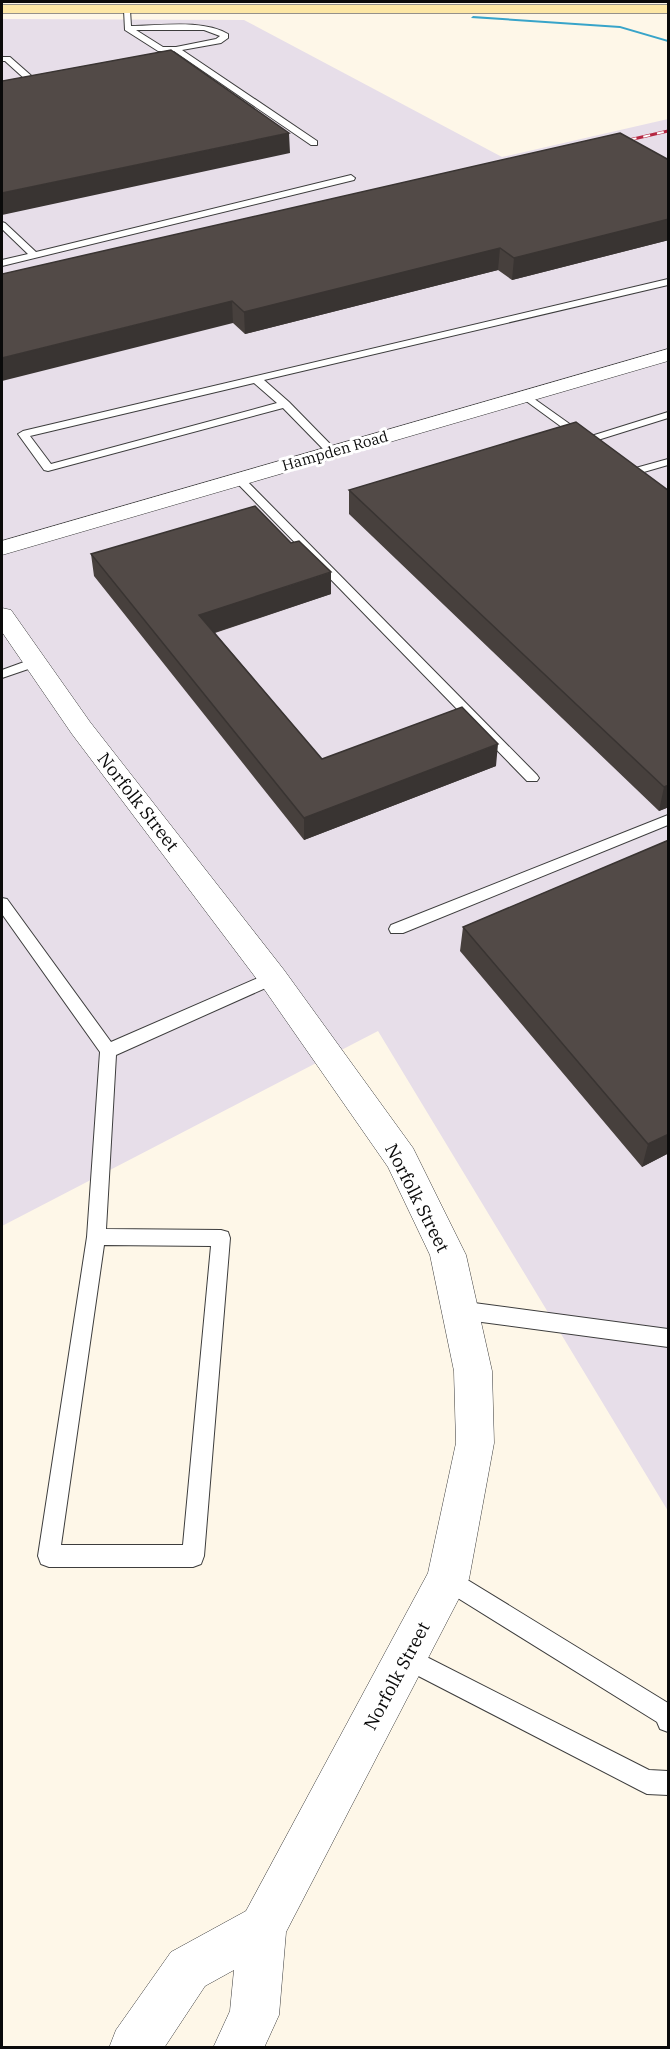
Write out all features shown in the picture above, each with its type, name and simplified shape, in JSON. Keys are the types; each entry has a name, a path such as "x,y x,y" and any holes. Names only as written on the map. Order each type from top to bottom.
{"street":[{"path":"2,9 459,11 669,9"},
{"path":"459,11 669,17"},
{"name":"Hampden Road","path":"2,548 669,355"},
{"name":"Norfolk Street","path":"3,619 81,728 273,978 401,1158 448,1255 472,1371 475,1443 448,1579 263,1928 254,2015 238,2048"},
{"path":"134,2048 188,1970 263,1928"}],"lane":[{"path":"127,10 128,28"},
{"path":"128,28 204,28 215,30 225,36 218,41 176,49 161,49 128,28"},
{"path":"176,49 314,142"},
{"path":"2,59 8,59 32,81 2,86"},
{"path":"2,263 351,178"},
{"path":"2,225 34,255"},
{"path":"285,404 48,468 23,434 669,282"},
{"path":"256,379 285,404 332,452"},
{"path":"525,396 590,444 669,415"},
{"path":"612,460 630,473 669,462"},
{"path":"239,479 532,778"},
{"path":"2,674 35,662"},
{"path":"398,929 669,820"},
{"path":"2,903 108,1051 96,1237 49,1556 193,1556 221,1238 96,1237"},
{"path":"108,1051 273,978"},
{"path":"459,1310 669,1338"},
{"path":"448,1579 664,1714 669,1721"},
{"path":"407,1658 647,1782 669,1783"}],"shaded area":[{"path":"2,19 244,20 502,157 668,119 668,1511 378,1031 2,1226"}],"building":[{"path":"171,50 289,133 2,193 2,81"},
{"path":"620,133 669,160 669,219 514,258 500,248 244,312 232,301 2,358 2,274"},
{"path":"576,422 669,491 669,785 664,787 349,490"},
{"path":"255,506 291,543 299,541 331,572 199,615 322,759 462,707 498,744 304,818 91,554"},
{"path":"669,840 669,1134 648,1144 463,927"}],"waterway":[{"path":"473,17 620,27 668,41"}],"railway":[{"path":"616,143 668,131"}]}
